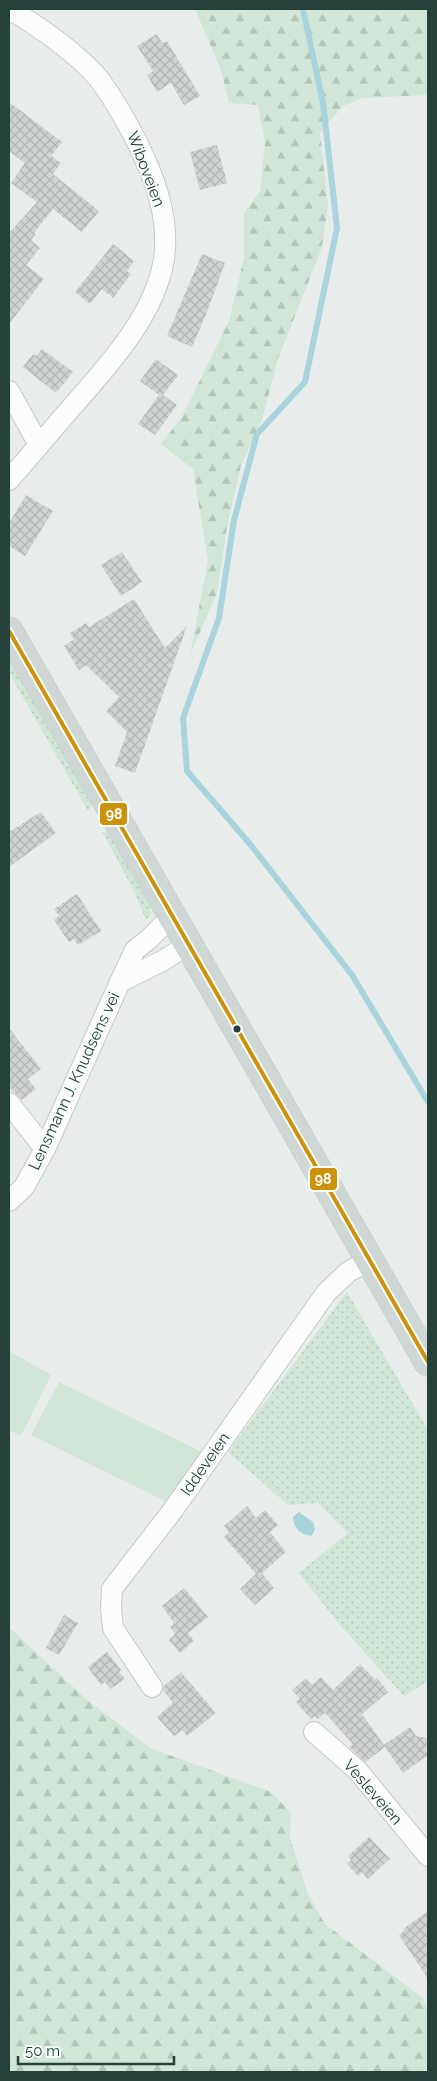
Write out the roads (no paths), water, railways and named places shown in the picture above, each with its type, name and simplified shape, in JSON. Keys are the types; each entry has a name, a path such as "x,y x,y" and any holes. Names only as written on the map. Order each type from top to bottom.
{"main road":[{"path":"9,630 428,1362"}],"street":[{"name":"Wiboveien","path":"9,9 78,58 99,79 127,122 145,158 160,198 164,218 164,260 145,312 102,372 9,480"},
{"path":"9,391 39,445"},
{"name":"Lensmann J. Knudsens vei","path":"9,1202 24,1187 45,1149 135,950 150,939 172,916"},
{"name":"Lensmann J. Knudsens vei","path":"120,982 162,961 188,945"},
{"path":"9,1103 45,1149"},
{"name":"Iddeveien","path":"152,1687 114,1628 111,1608 112,1589 173,1510 326,1293 348,1272 370,1260"},
{"name":"Vesleveien","path":"314,1732 358,1771 428,1856"}],"water":[{"path":"299,1512 313,1522 315,1530 311,1536 304,1534 296,1528 293,1517"}],"waterway":[{"path":"303,9 323,103 337,228 305,382 257,434 234,520 219,618 183,718 187,771 250,844 352,975 428,1102"}]}
